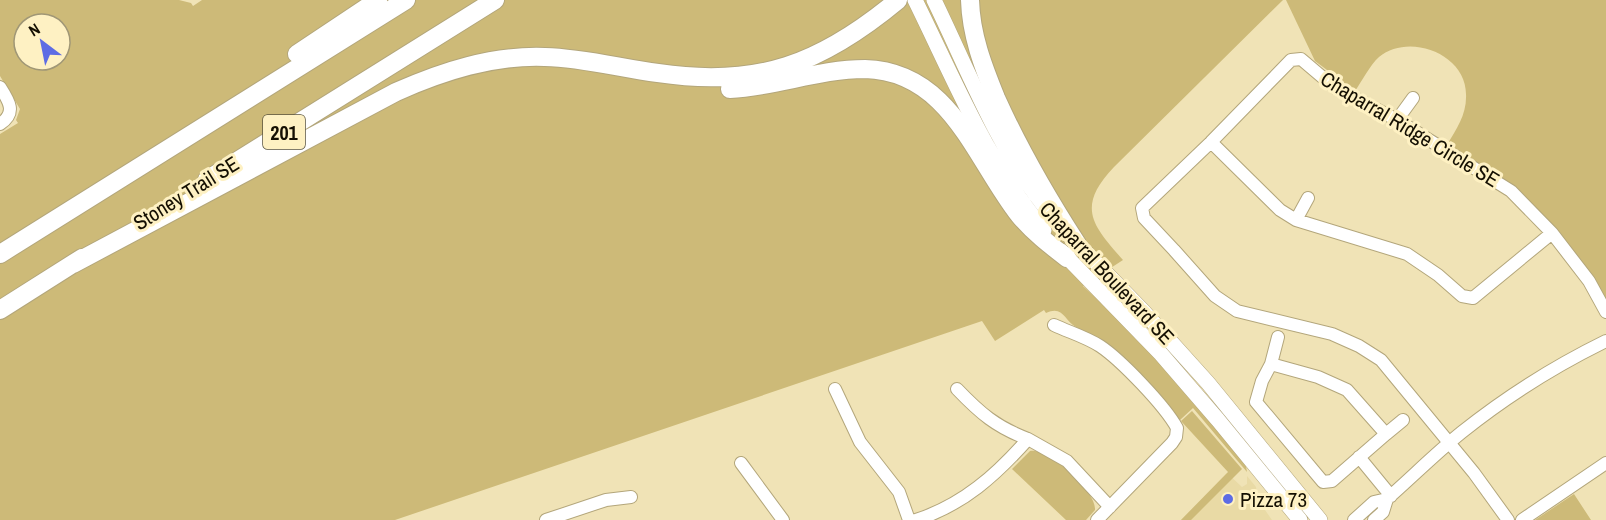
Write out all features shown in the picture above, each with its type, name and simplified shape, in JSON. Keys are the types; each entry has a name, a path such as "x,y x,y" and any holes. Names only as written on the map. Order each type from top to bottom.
{"highway":[{"path":"0,254 378,0"},
{"name":"201","path":"0,254 406,0"},
{"name":"Stoney Trail SE","path":"0,310 495,0"},
{"path":"73,264 396,92 451,70 488,61 554,57 587,60 684,76 718,78 749,75 790,66 822,53 859,30 898,0"},
{"path":"970,0 971,20 977,49 1005,119 1072,251"},
{"path":"554,57 675,84 716,89 761,87 824,74 857,70 874,70 900,76 923,88 946,108 1020,217 1040,237 1072,251"}],"main road":[{"name":"Chaparral Boulevard SE","path":"915,0 993,159 1030,214 1144,312 1208,383 1320,520"},
{"name":"Chaparral Boulevard SE","path":"934,0 1012,159 1072,251 1225,428 1300,520"},
{"path":"1285,502 1293,520"}],"street":[{"name":"Chaparral Ridge Circle SE","path":"1508,520 1381,360 1359,346 1332,334 1237,311 1215,296 1143,218 1142,208 1291,60 1301,59 1334,87 1397,120 1511,191 1552,233 1589,281 1606,312"},
{"path":"0,87 11,109 7,118 0,124"},
{"path":"1397,120 1413,98"},
{"path":"1211,142 1280,210 1296,220 1407,254 1438,275 1462,296 1473,298 1552,233"},
{"path":"1296,220 1308,198"},
{"path":"1054,325 1087,339 1112,354 1172,419 1177,430 1172,443 1097,520"},
{"path":"1278,337 1271,364 1262,381 1256,402 1323,482 1332,481 1403,420"},
{"path":"1374,520 1383,512 1392,495 1449,443 1523,389 1606,341"},
{"path":"1271,364 1317,377 1347,390 1386,434"},
{"path":"835,389 860,442 899,492 909,520"},
{"path":"957,389 993,423 1067,461 1110,507"},
{"path":"916,520 936,513 970,494 994,476 1028,439"},
{"path":"1362,454 1392,495"},
{"path":"741,463 783,520"},
{"path":"1521,520 1606,463"},
{"path":"1354,520 1374,502 1392,495"},
{"path":"546,520 606,500 631,497"}],"shaded area":[{"path":"0,0 179,0 191,3 193,6 202,0 1283,0 1102,181 1095,193 1092,205 1093,215 1103,236 1123,260 1083,286 1134,333 1245,461 1247,472 1193,408 1180,420 1145,378 1116,350 1076,327 1060,312 1046,313 1044,310 995,341 982,321 395,520 0,520 0,134 18,123 16,120 20,109 0,76"},
{"path":"1286,0 1606,0 1606,300 1488,170 1447,145 1458,127 1466,101 1463,80 1457,68 1434,51 1420,47 1391,50 1376,60 1355,91 1315,61"},
{"path":"1192,411 1242,469 1191,520 1181,520 1228,472 1181,421"},
{"path":"1030,451 1049,456 1081,483 1094,502 1095,510 1086,520 1066,520 1012,469"},
{"path":"1227,473 1242,487 1247,484 1247,476 1256,487 1258,500 1272,520 1181,520"},
{"path":"1574,494 1591,520 1535,520"}],"place":[{"name":"Pizza 73","path":"1228,499"}]}
